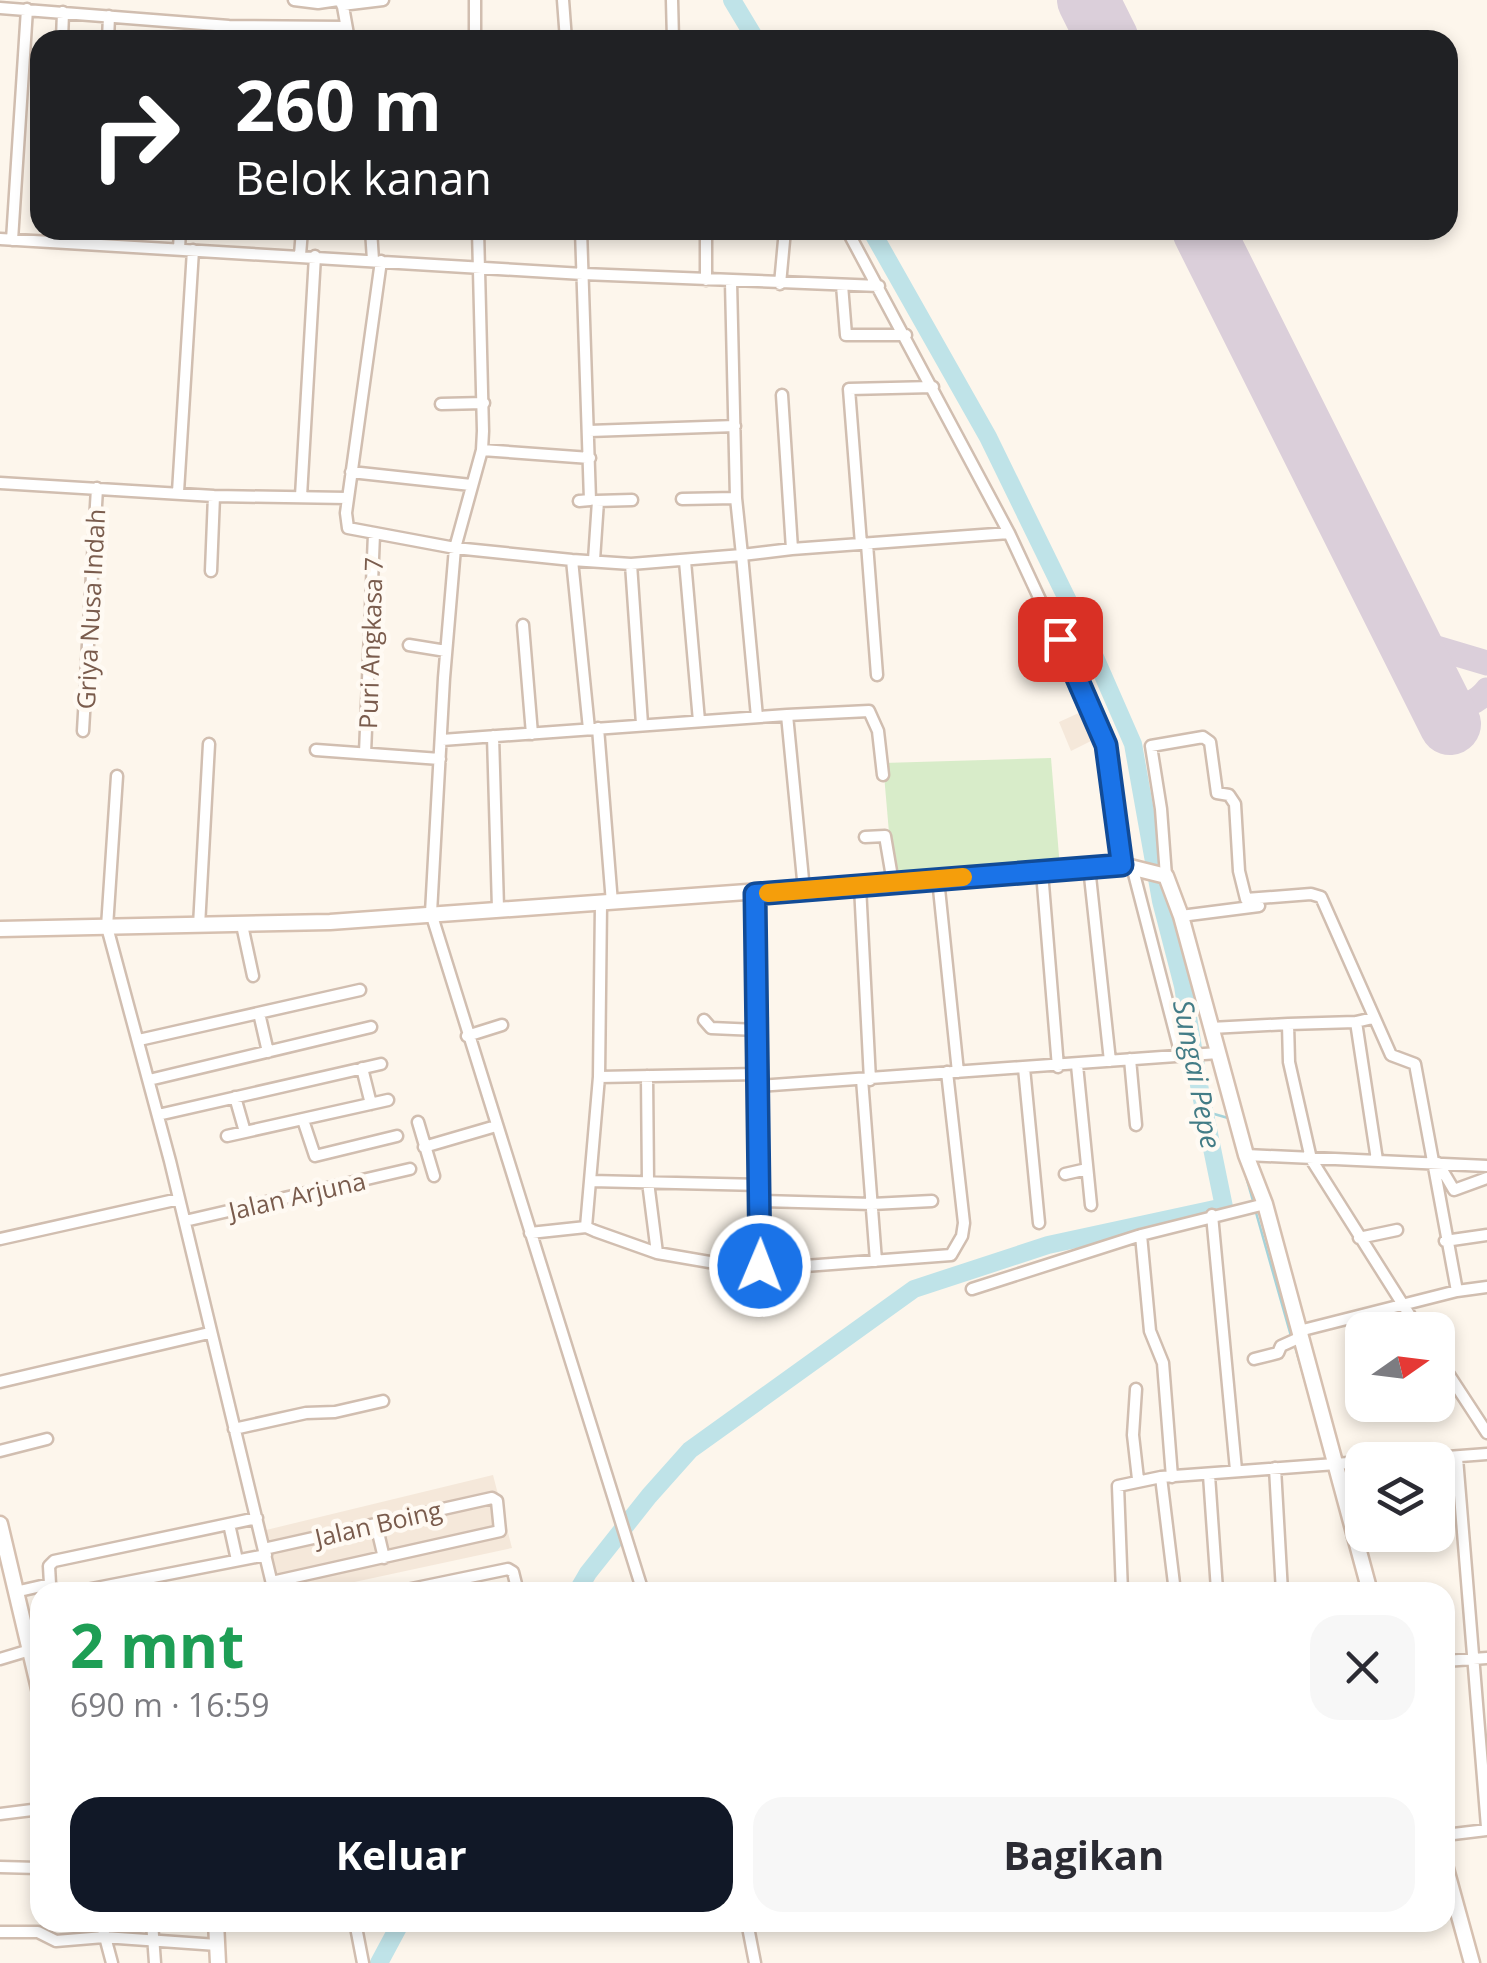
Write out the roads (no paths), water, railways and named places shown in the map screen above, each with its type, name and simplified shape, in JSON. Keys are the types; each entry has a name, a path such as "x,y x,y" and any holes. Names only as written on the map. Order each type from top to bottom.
{"main road":[{"path":"0,929 330,922 1090,867 1131,866 1161,874 1181,916 1211,1028 1212,1054 1264,1205 1296,1338 1367,1582"},
{"path":"0,1524 9,1587 30,1647"},
{"path":"1455,1901 1472,1963"},
{"path":"216,1932 218,1963"}],"street":[{"path":"294,0 383,0"},
{"path":"475,0 475,30"},
{"path":"563,0 565,30"},
{"path":"672,0 674,30"},
{"path":"341,2 347,30"},
{"path":"0,8 229,26 346,27"},
{"path":"6,240 26,9"},
{"path":"62,30 63,12"},
{"path":"108,30 109,16"},
{"path":"77,240 584,274 879,286"},
{"path":"97,240 97,244"},
{"path":"179,240 179,249"},
{"path":"300,255 301,240"},
{"path":"374,240 377,260 348,498 348,528 455,548 631,564 1010,533"},
{"path":"478,240 482,450 455,548 431,913 639,1582"},
{"path":"582,240 594,560"},
{"path":"706,240 706,280"},
{"path":"780,284 784,240"},
{"path":"853,240 1010,533 1102,735 1131,866 1184,1055"},
{"path":"178,492 192,250"},
{"path":"301,496 315,256"},
{"path":"732,282 736,498 758,717"},
{"path":"842,286 846,335 906,336"},
{"path":"877,675 849,389 933,387"},
{"path":"782,395 792,549"},
{"path":"441,404 484,404"},
{"path":"589,431 735,426"},
{"path":"482,450 590,458"},
{"path":"351,472 471,485"},
{"path":"0,483 214,496 348,498"},
{"name":"Griya Nusa Indah","path":"83,731 97,488"},
{"path":"211,571 214,496"},
{"path":"682,499 736,498"},
{"path":"589,501 632,500"},
{"name":"Puri Angkasa 7","path":"365,753 374,534"},
{"path":"572,560 593,728 606,903 599,1077 586,1227"},
{"path":"686,561 700,721"},
{"path":"631,564 642,724"},
{"path":"523,625 532,734"},
{"path":"408,645 446,650"},
{"path":"442,740 869,710 878,731 883,775"},
{"path":"787,715 804,890"},
{"path":"493,736 498,908"},
{"path":"1161,874 1160,808 1151,746 1203,737 1210,742 1217,793 1232,798 1234,804 1246,900 1321,896 1391,1056 1415,1064 1456,1291"},
{"path":"199,926 209,744"},
{"path":"316,750 440,759"},
{"path":"117,776 107,928 158,1115 272,1582"},
{"path":"865,837 885,836 893,883"},
{"path":"1090,867 1110,1061"},
{"path":"1042,872 1058,1066"},
{"path":"530,1233 586,1227 687,1260 792,1268 946,1256 953,1252 964,1223 938,879"},
{"path":"860,886 876,1261"},
{"path":"755,894 760,1266"},
{"path":"1181,916 1300,901"},
{"path":"242,925 253,976"},
{"path":"139,1040 360,990"},
{"path":"259,1013 268,1052"},
{"path":"1211,1028 1373,1018"},
{"path":"704,1020 711,1028 757,1030"},
{"path":"1356,1022 1377,1160"},
{"path":"1288,1024 1289,1062 1311,1158 1407,1312"},
{"path":"467,1036 502,1026"},
{"path":"149,1080 371,1028"},
{"path":"599,1077 866,1080 1212,1054"},
{"path":"1130,1059 1136,1125"},
{"path":"158,1115 381,1064"},
{"path":"1077,1065 1091,1206"},
{"path":"362,1068 370,1104"},
{"path":"1024,1068 1039,1223"},
{"path":"648,1076 648,1182 657,1253"},
{"path":"236,1097 245,1132"},
{"path":"228,1136 388,1100"},
{"path":"303,1120 314,1156 397,1136"},
{"path":"418,1122 434,1176"},
{"path":"424,1147 496,1126"},
{"path":"1246,1155 1487,1166"},
{"path":"1435,1163 1454,1190 1487,1178"},
{"name":"Jalan Arjuna","path":"184,1221 410,1168"},
{"path":"1065,1174 1087,1169"},
{"path":"591,1180 761,1185"},
{"path":"0,1239 179,1199"},
{"path":"761,1200 872,1204 932,1201"},
{"path":"972,1288 1141,1235 1264,1205"},
{"path":"1212,1215 1236,1470"},
{"path":"1359,1238 1396,1230"},
{"path":"1141,1235 1150,1331 1163,1363 1174,1582"},
{"path":"1445,1241 1487,1235"},
{"path":"1254,1359 1278,1353 1281,1346 1296,1338 1456,1291 1486,1289"},
{"path":"0,1382 210,1333"},
{"path":"1455,1384 1487,1433"},
{"path":"1136,1389 1133,1435 1138,1480"},
{"path":"234,1429 383,1401"},
{"path":"0,1451 47,1440"},
{"path":"1455,1834 1487,1829 1457,1458 1487,1454"},
{"path":"1122,1582 1118,1486 1166,1477 1345,1463"},
{"path":"1275,1468 1281,1582"},
{"path":"1208,1475 1217,1582"},
{"name":"Jalan Boing","path":"126,1582 237,1560 492,1498 497,1501 502,1526 497,1532 384,1558"},
{"path":"52,1582 49,1566 54,1560 257,1518"},
{"path":"229,1524 237,1560"},
{"path":"295,1582 384,1558 376,1524"},
{"path":"444,1582 508,1568 516,1582"},
{"path":"1455,1661 1487,1658"},
{"path":"0,1659 30,1659"},
{"path":"0,1814 30,1810"},
{"path":"0,1867 30,1868"},
{"path":"0,1932 38,1932 56,1941 104,1937 217,1945"},
{"path":"103,1932 112,1963"},
{"path":"153,1932 155,1963"},
{"path":"357,1932 363,1963"},
{"path":"749,1932 755,1963"}],"waterway":[{"name":"Sungai Pepe","path":"732,0 750,30"},
{"name":"Sungai Pepe","path":"583,1582 690,1450 914,1289 1048,1245 1224,1207 1133,744 1091,648 988,437 877,240"},
{"path":"1204,1111 1228,1118 1232,1129"},
{"path":"1243,1166 1253,1201"},
{"path":"1255,1209 1291,1336"},
{"path":"1294,1343 1321,1437"},
{"path":"1340,1507 1360,1582"},
{"name":"Sungai Pepe","path":"379,1963 396,1932"}]}
